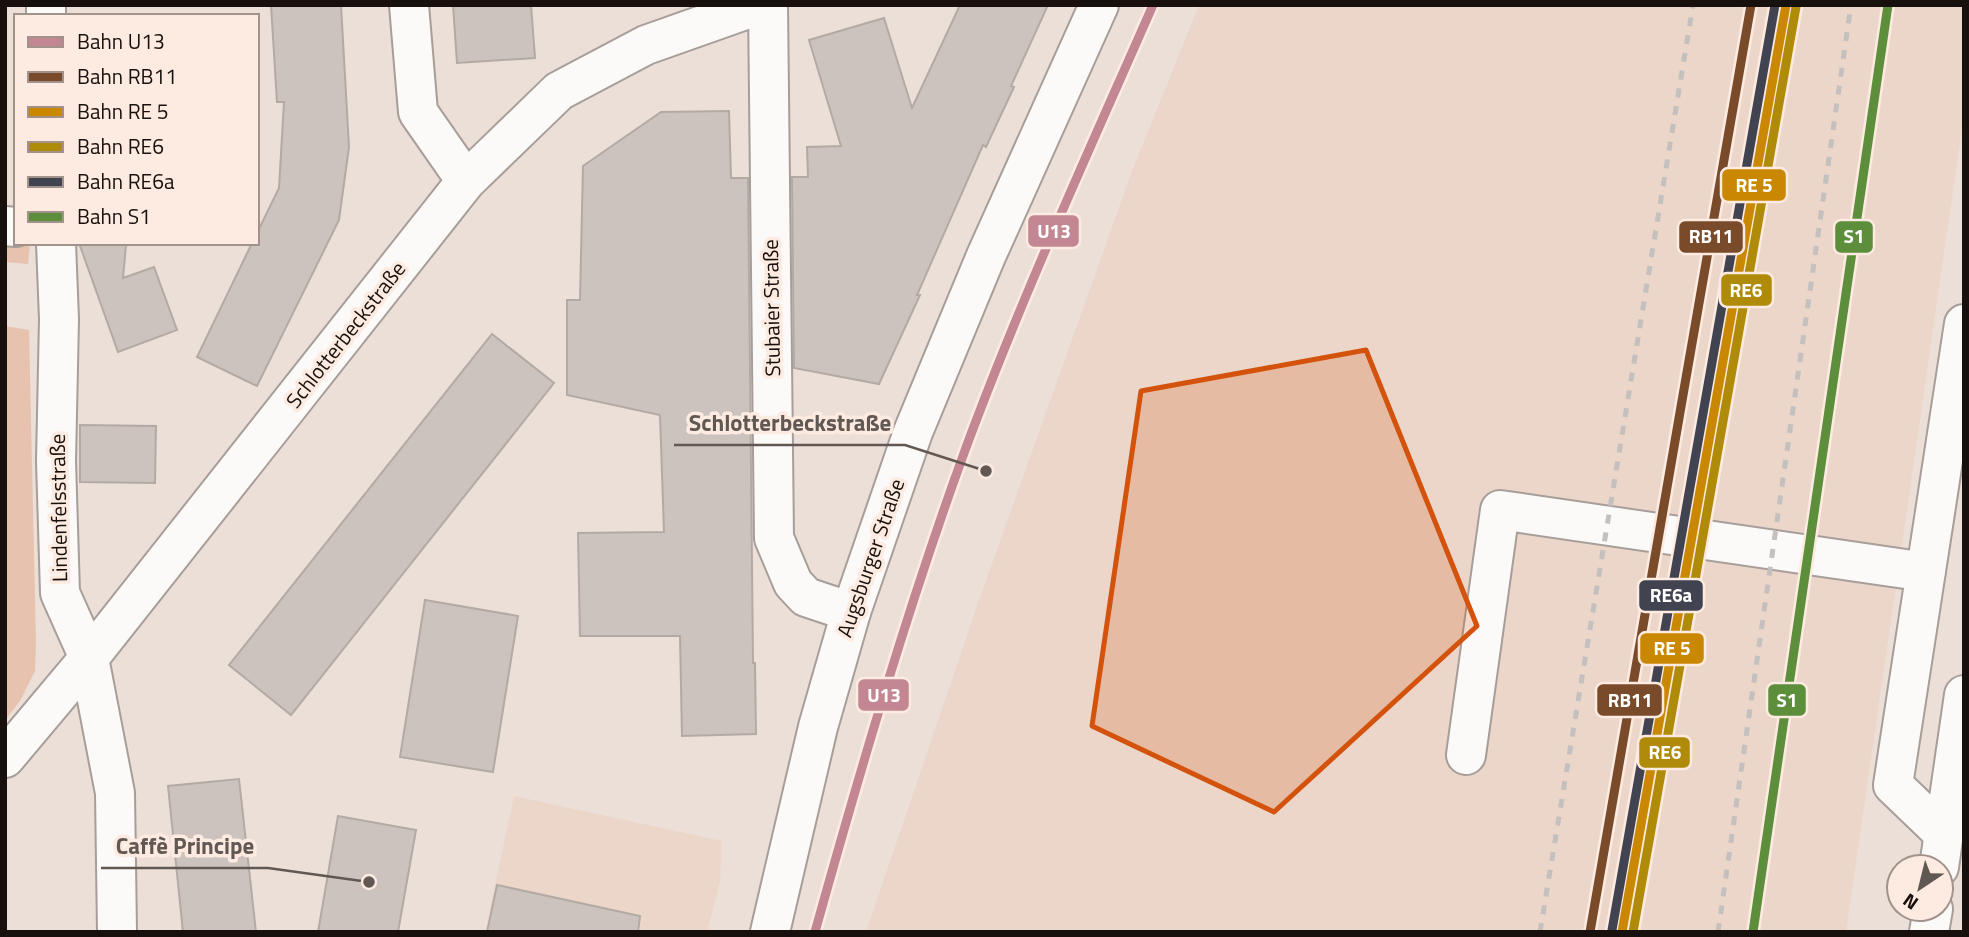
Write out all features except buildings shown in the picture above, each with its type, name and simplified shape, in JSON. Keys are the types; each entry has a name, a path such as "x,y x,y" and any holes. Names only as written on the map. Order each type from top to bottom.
{"street":[{"path":"410,5 418,111 466,181"},
{"name":"Schlotterbeckstraße","path":"5,758 89,658 466,181 559,91 646,44 759,5"},
{"name":"Stubaier Straße","path":"768,5 774,538 793,583 806,597 851,612"},
{"name":"Augsburger Straße","path":"770,932 818,727 851,612 914,432 986,256 1099,5"},
{"name":"Lindenfelsstraße","path":"56,245 60,593 89,658 115,793 117,932"},
{"path":"1941,850 1893,785 1964,324"},
{"path":"1466,755 1500,510 1926,572"},
{"path":"1941,850 1964,695"}],"highlighted area":[{"path":"1366,350 1477,626 1274,812 1092,726 1141,391"}],"shaded area":[{"path":"1199,5 1964,5 1964,115 1846,932 866,932 978,603 1132,171"},
{"path":"5,234 14,241 14,245 30,245 28,264 5,262"},
{"path":"5,326 29,330 36,643 35,671 20,701 5,720"},
{"path":"514,796 722,841 720,881 707,932 485,932"}],"railway":[{"path":"1540,932 1693,5"},
{"path":"1718,932 1851,5"}],"rail line":[{"name":"U13","path":"815,932 885,691 964,453 1031,283 1153,5"},
{"name":"RB11","path":"1590,932 1751,5"},
{"name":"RE6a","path":"1612,930 1775,5"},
{"name":"S1","path":"1753,932 1888,5"},
{"name":"RE6","path":"1633,932 1796,7"}],"transit line":[{"path":"1622,932 1786,5"}],"place":[{"name":"Schlotterbeckstraße","path":"986,471"},
{"name":"Caffè Principe","path":"369,882"}]}
